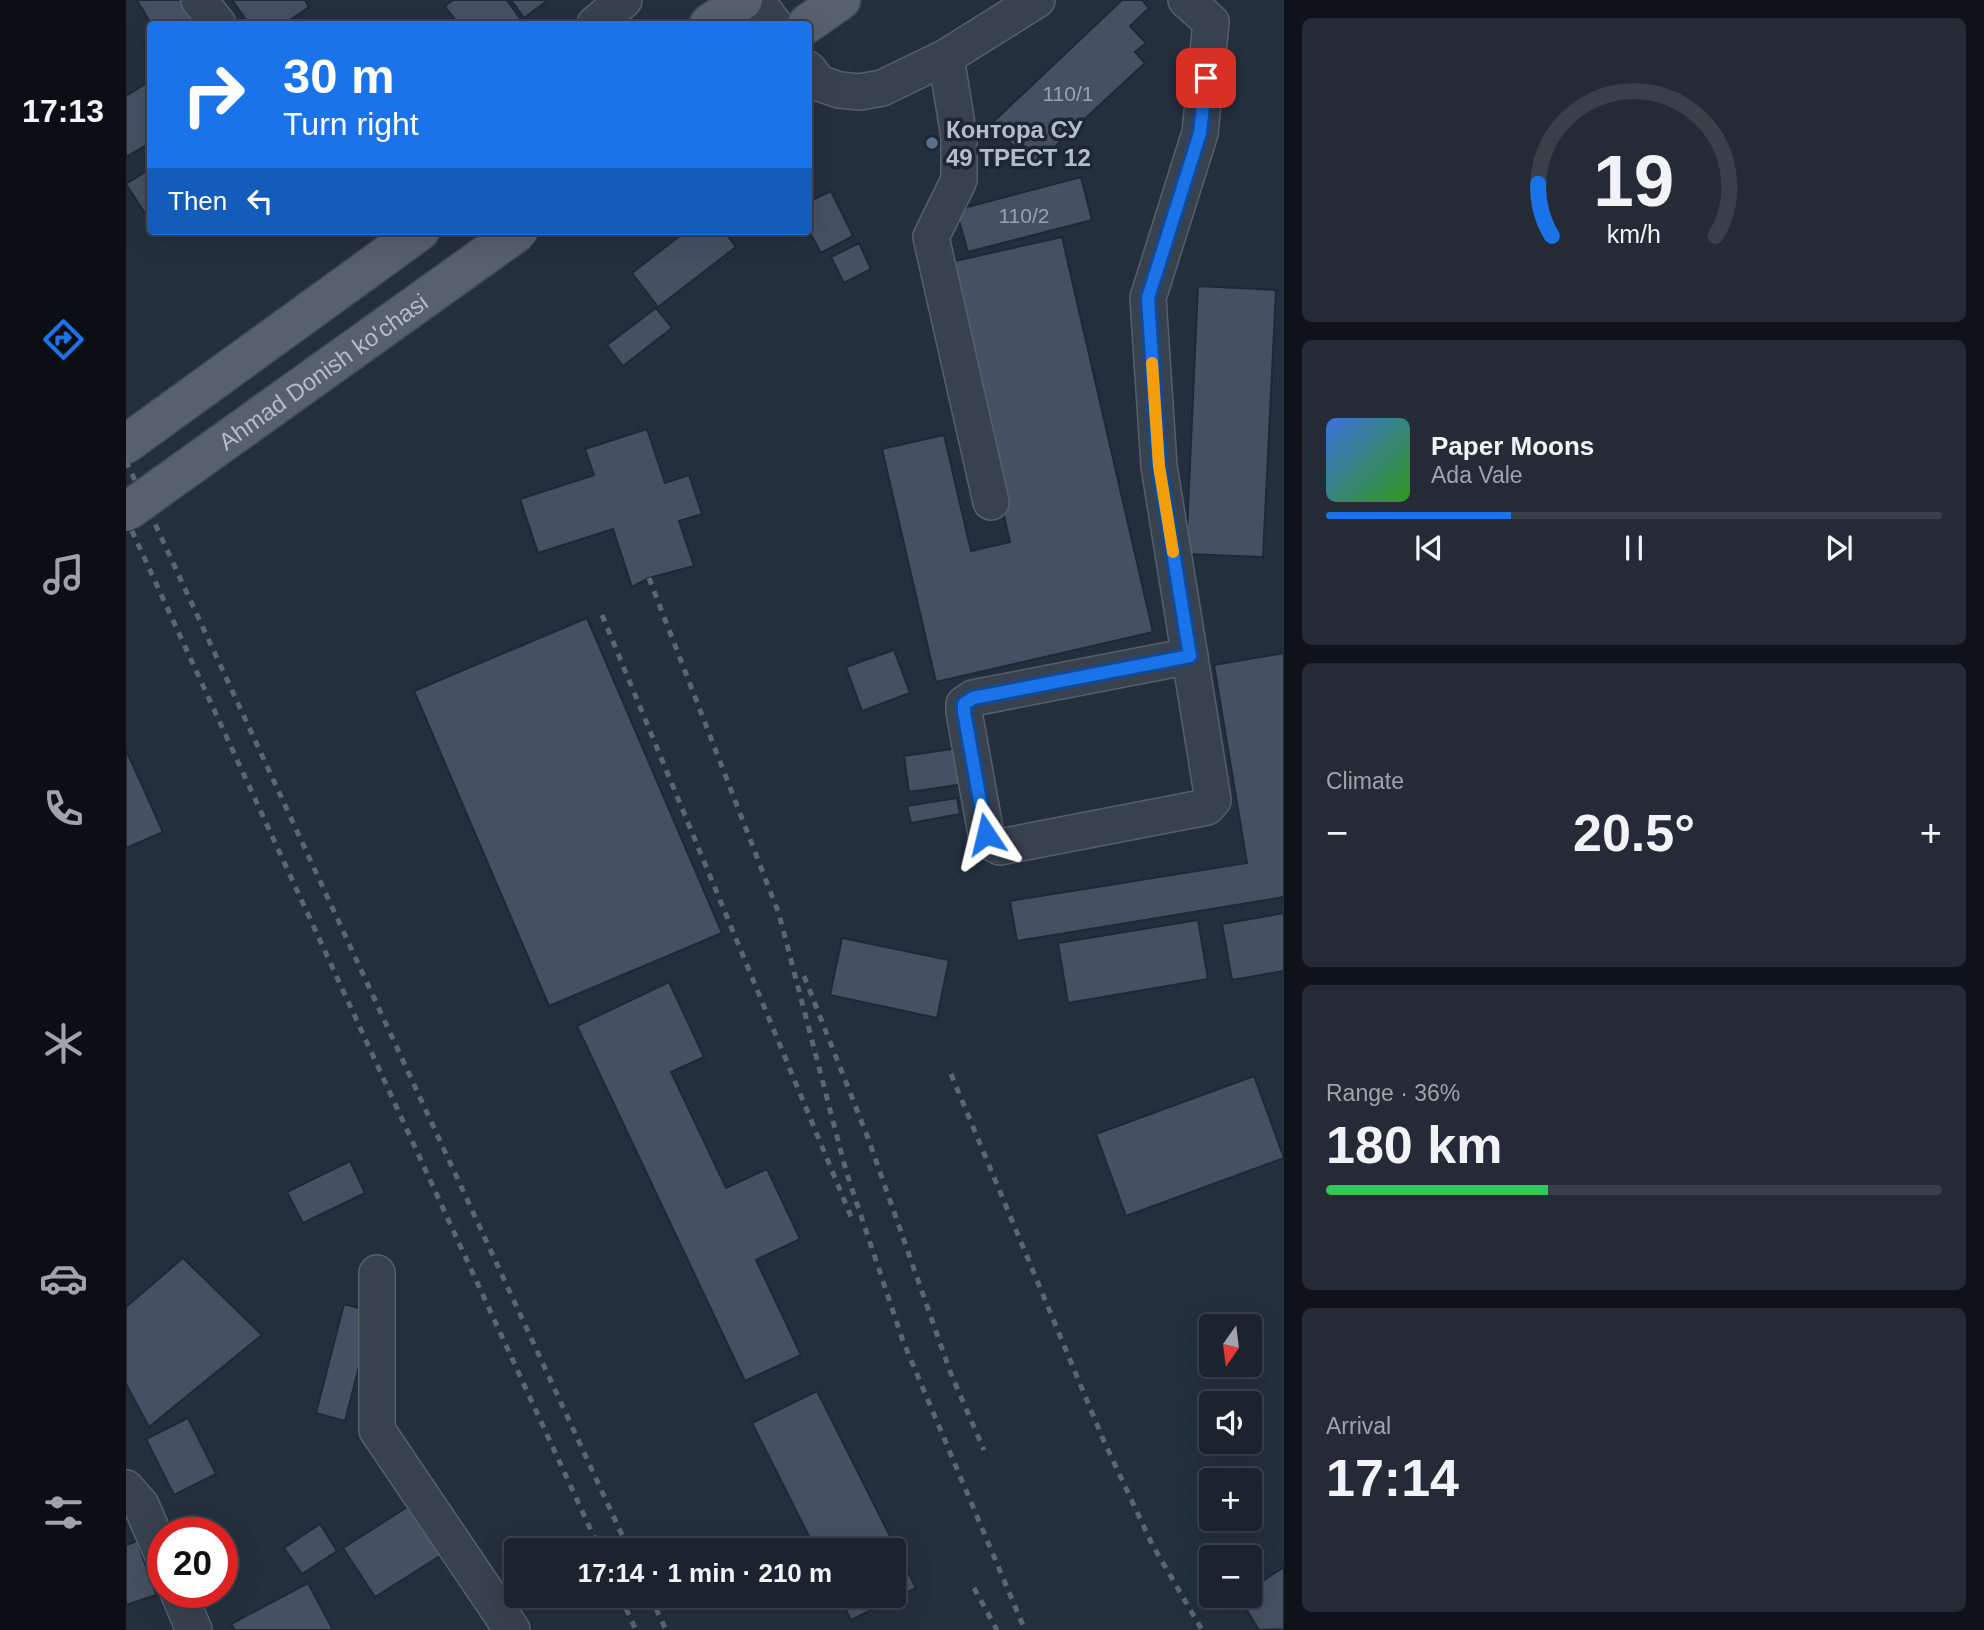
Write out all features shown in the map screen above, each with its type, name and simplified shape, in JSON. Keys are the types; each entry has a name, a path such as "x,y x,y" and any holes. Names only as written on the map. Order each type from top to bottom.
{"main road":[{"path":"713,21 743,0"},
{"path":"811,21 841,0"},
{"path":"126,444 414,235"},
{"name":"Ahmad Donish ko'chasi","path":"126,512 513,235"}],"street":[{"path":"200,0 216,21"},
{"path":"599,21 624,0"},
{"path":"756,0 772,21"},
{"path":"812,74 819,83 839,90 860,92 882,88 946,57 1037,0"},
{"path":"1186,0 1211,22 1200,133 1148,298 1159,466 1213,786 1213,800 1208,807 1000,847 990,842 986,834 964,704 973,698 1190,656"},
{"path":"946,57 959,137 959,180 931,237 991,502"},
{"path":"377,1273 377,1430 512,1630"},
{"path":"131,1501 147,1528"},
{"path":"185,1608 194,1630"}],"building":[{"path":"137,0 184,0 196,21 149,21"},
{"path":"232,0 305,0 309,7 288,21 247,21"},
{"path":"453,0 507,0 521,20 456,21 445,6"},
{"path":"511,0 548,0 524,18"},
{"path":"1122,0 1142,0 1149,8 1130,26 1146,43 1135,52 1145,63 1033,167 992,123"},
{"path":"147,83 147,145 126,157 126,96"},
{"path":"147,171 147,216 126,184"},
{"path":"1081,177 1092,220 968,252 956,210"},
{"path":"831,191 853,236 821,253 811,235 812,200"},
{"path":"681,235 727,235 736,247 658,307 632,273"},
{"path":"1062,237 1153,632 936,682 882,449 944,435 971,551 1010,542 946,263"},
{"path":"859,243 871,269 844,283 831,257"},
{"path":"1198,286 1276,290 1263,557 1186,554"},
{"path":"656,308 672,328 623,366 607,345"},
{"path":"647,429 665,483 689,475 702,514 679,521 694,566 649,578 632,587 613,529 538,553 520,499 594,475 585,449"},
{"path":"587,618 722,933 549,1006 414,691"},
{"path":"894,650 910,693 862,711 846,667"},
{"path":"1284,653 1284,897 1017,941 1010,901 1247,863 1214,665"},
{"path":"959,748 964,784 909,792 904,756"},
{"path":"126,750 163,832 126,848"},
{"path":"957,798 960,814 911,823 907,806"},
{"path":"1284,913 1284,971 1232,980 1222,924"},
{"path":"1198,920 1208,979 1068,1003 1058,943"},
{"path":"842,938 949,960 937,1018 830,995"},
{"path":"669,982 704,1057 671,1072 726,1188 767,1169 800,1239 756,1260 801,1355 745,1381 577,1026"},
{"path":"1254,1076 1284,1158 1126,1216 1096,1134"},
{"path":"350,1161 365,1193 303,1223 287,1192"},
{"path":"183,1258 262,1335 149,1427 126,1384 126,1307"},
{"path":"344,1304 373,1312 345,1421 316,1413"},
{"path":"817,1391 891,1538 810,1538 752,1423"},
{"path":"188,1418 216,1474 174,1495 146,1439"},
{"path":"412,1504 443,1554 375,1597 343,1548"},
{"path":"320,1524 337,1551 302,1574 284,1548"},
{"path":"137,1541 147,1569 147,1598 126,1605 126,1545"},
{"path":"1284,1567 1284,1629 1259,1630 1245,1608 1262,1608 1262,1581"},
{"path":"906,1568 916,1588 906,1593"},
{"path":"308,1583 333,1630 235,1630 231,1624"},
{"path":"845,1608 875,1608 851,1620"}],"railway":[{"path":"126,461 623,1538"},
{"path":"126,518 594,1538"},
{"path":"649,578 779,914 846,1171 903,1341 1025,1630"},
{"path":"602,615 852,1219"},
{"path":"804,976 868,1138 951,1374 984,1450"},
{"path":"951,1074 1103,1439 1152,1544 1202,1630"},
{"path":"974,1588 997,1630"},
{"path":"626,1608 636,1630"},
{"path":"656,1608 666,1630"}],"slow traffic":[{"path":"1152,363 1159,466 1173,552"}],"place":[{"name":"Контора СУ 49 ТРЕСТ 12","path":"932,143"}],"route":[{"path":"986,834 964,704 973,698 1190,656 1159,466 1148,298 1200,133 1206,78"}]}
